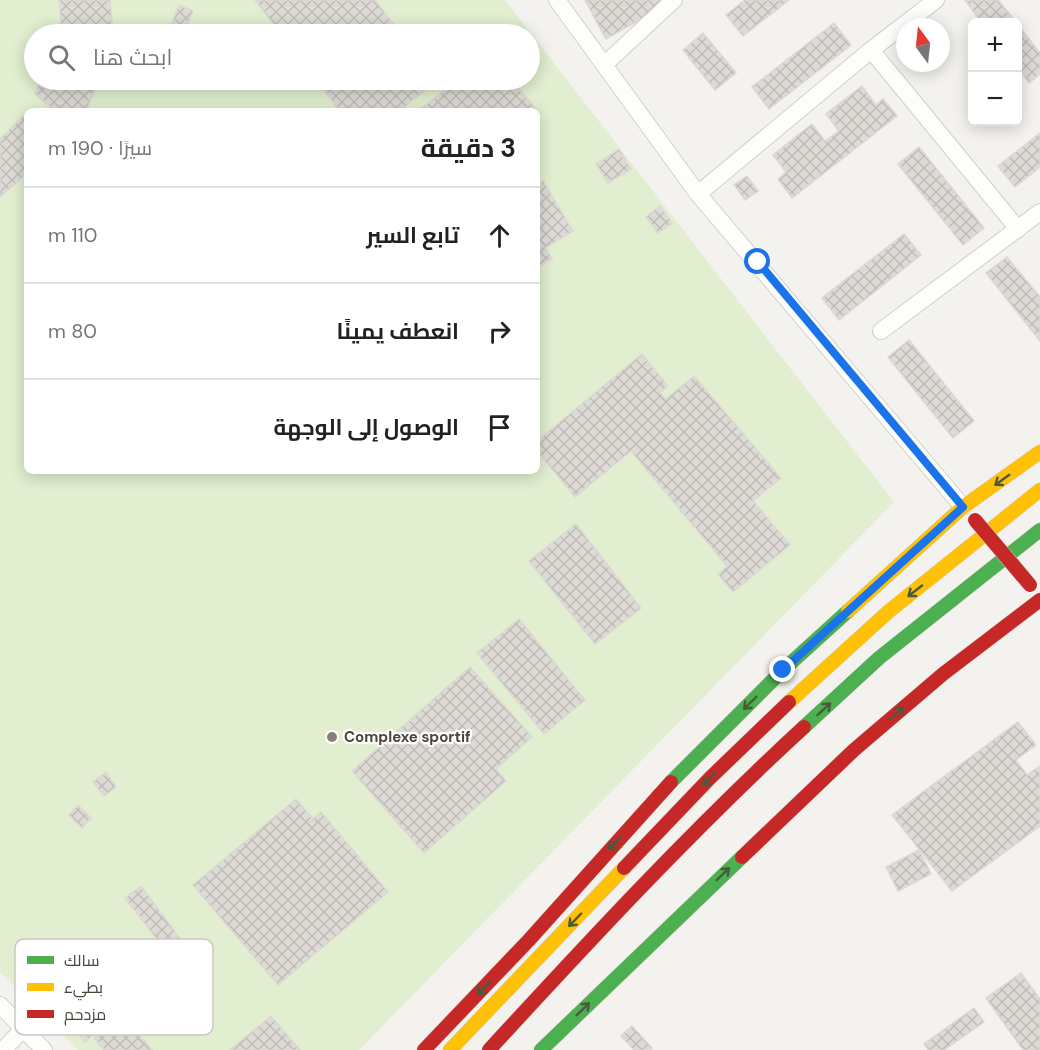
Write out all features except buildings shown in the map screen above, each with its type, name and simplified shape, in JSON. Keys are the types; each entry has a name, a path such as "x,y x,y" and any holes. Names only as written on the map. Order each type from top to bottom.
{"main road":[{"path":"424,1050 529,939 693,758 874,585 969,514 1040,452"},
{"path":"450,1050 710,778 811,681 888,612 962,555 1006,514 1040,490"},
{"path":"541,1050 854,750 943,674 1040,598 969,514"},
{"path":"489,1050 614,914 737,789 879,658 1040,530"}],"street":[{"path":"557,0 698,194 969,514"},
{"path":"604,65 674,0"},
{"path":"698,194 871,50 936,0"},
{"path":"871,50 1018,228"},
{"path":"880,331 1040,212"},
{"path":"0,1005 15,1019"},
{"path":"3,1050 17,1035"},
{"path":"30,1035 44,1050"}],"green space":[{"name":"Complexe sportif","path":"0,0 505,0 524,24 24,24 24,90 540,90 540,45 894,502 359,1050 78,1050 63,1035 213,1035 213,939 15,939 15,987 0,972"}],"traffic: fast":[{"path":"804,727 879,658 1040,530"},
{"path":"671,782 783,670 848,611"},
{"path":"541,1050 742,857"}],"traffic: slow":[{"path":"848,611 963,507 1040,452"},
{"path":"789,702 888,612 1040,490"},
{"path":"450,1050 624,868"}],"traffic: jam":[{"path":"975,520 1030,585"},
{"path":"742,857 854,750 943,674 1040,600"},
{"path":"624,868 710,778 789,702"},
{"path":"489,1050 682,845 804,727"},
{"path":"424,1050 529,940 671,782"}],"place":[{"name":"Complexe sportif","path":"332,737"}],"route":[{"path":"758,262 963,507 874,585 783,670"}]}
